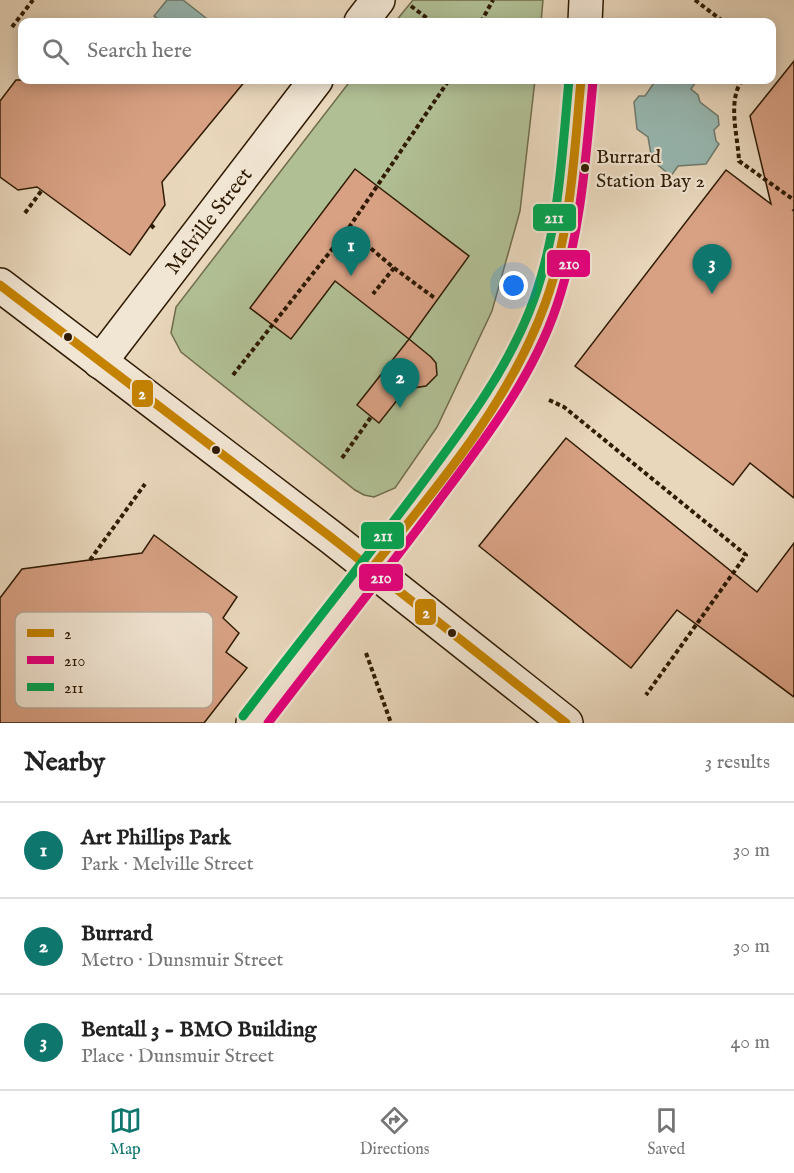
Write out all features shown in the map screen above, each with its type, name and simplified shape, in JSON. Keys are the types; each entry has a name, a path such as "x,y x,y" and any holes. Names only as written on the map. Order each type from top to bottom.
{"main road":[{"path":"364,18 378,0"},
{"path":"585,18 586,0"},
{"name":"Melville Street","path":"100,362 313,84"},
{"path":"253,723 476,430 527,347 545,302 558,255 573,158 580,84"},
{"path":"0,285 566,723"}],"path":[{"path":"19,18 33,0"},
{"path":"404,0 427,18"},
{"path":"483,18 494,0"},
{"path":"694,0 719,18"},
{"path":"12,27 18,19"},
{"path":"233,375 348,229 446,84"},
{"path":"739,84 736,88 735,109 739,161 794,200"},
{"path":"25,213 42,190"},
{"path":"348,229 436,299"},
{"path":"373,294 394,267"},
{"path":"549,400 564,407 747,555 646,695"},
{"path":"342,458 371,417"},
{"path":"90,560 145,484"},
{"path":"366,653 391,723"}],"green space":[{"path":"413,0 543,0 541,18 398,18"},
{"path":"348,84 535,84 520,211 492,311 437,427 395,488 374,497 355,490 181,352 171,333 176,307"}],"water":[{"path":"167,0 183,0 206,18 157,18 154,16"},
{"path":"653,84 694,84 691,89 698,95 700,102 718,116 719,125 714,130 716,141 719,144 706,164 678,166 671,176 652,160 648,137 637,129 634,102 639,96 645,96"}],"building":[{"path":"794,61 794,498 750,463 733,485 575,366 726,170 771,204 750,116"},
{"path":"16,80 18,84 243,84 162,182 165,205 130,255 37,187 18,190 0,177 0,101"},
{"path":"355,169 469,256 409,339 335,281 291,339 250,308"},
{"path":"409,339 436,363 437,375 426,386 406,389 379,423 357,405"},
{"path":"566,438 757,592 794,543 794,697 677,610 631,668 479,546"},
{"path":"154,535 237,597 223,618 239,633 226,652 247,668 204,723 0,723 0,598 22,569 142,553"}],"transit line":[{"name":"211","path":"243,716 451,444 483,398 512,350 534,299 549,246 558,191 569,84"},
{"name":"2","path":"371,569 469,443 492,410 530,341 545,304 561,250 570,194 581,84"},
{"name":"210","path":"268,723 474,454 535,357 557,305 572,250 588,138 593,84"},
{"name":"2","path":"0,285 332,538 566,723"}],"place":[{"name":"Burrard Station Bay 2","path":"585,168"},
{"name":"Art Phillips Park","path":"351,276"},
{"name":"Bentall 3 - BMO Building","path":"712,294"},
{"name":"Burrard","path":"400,408"}]}
